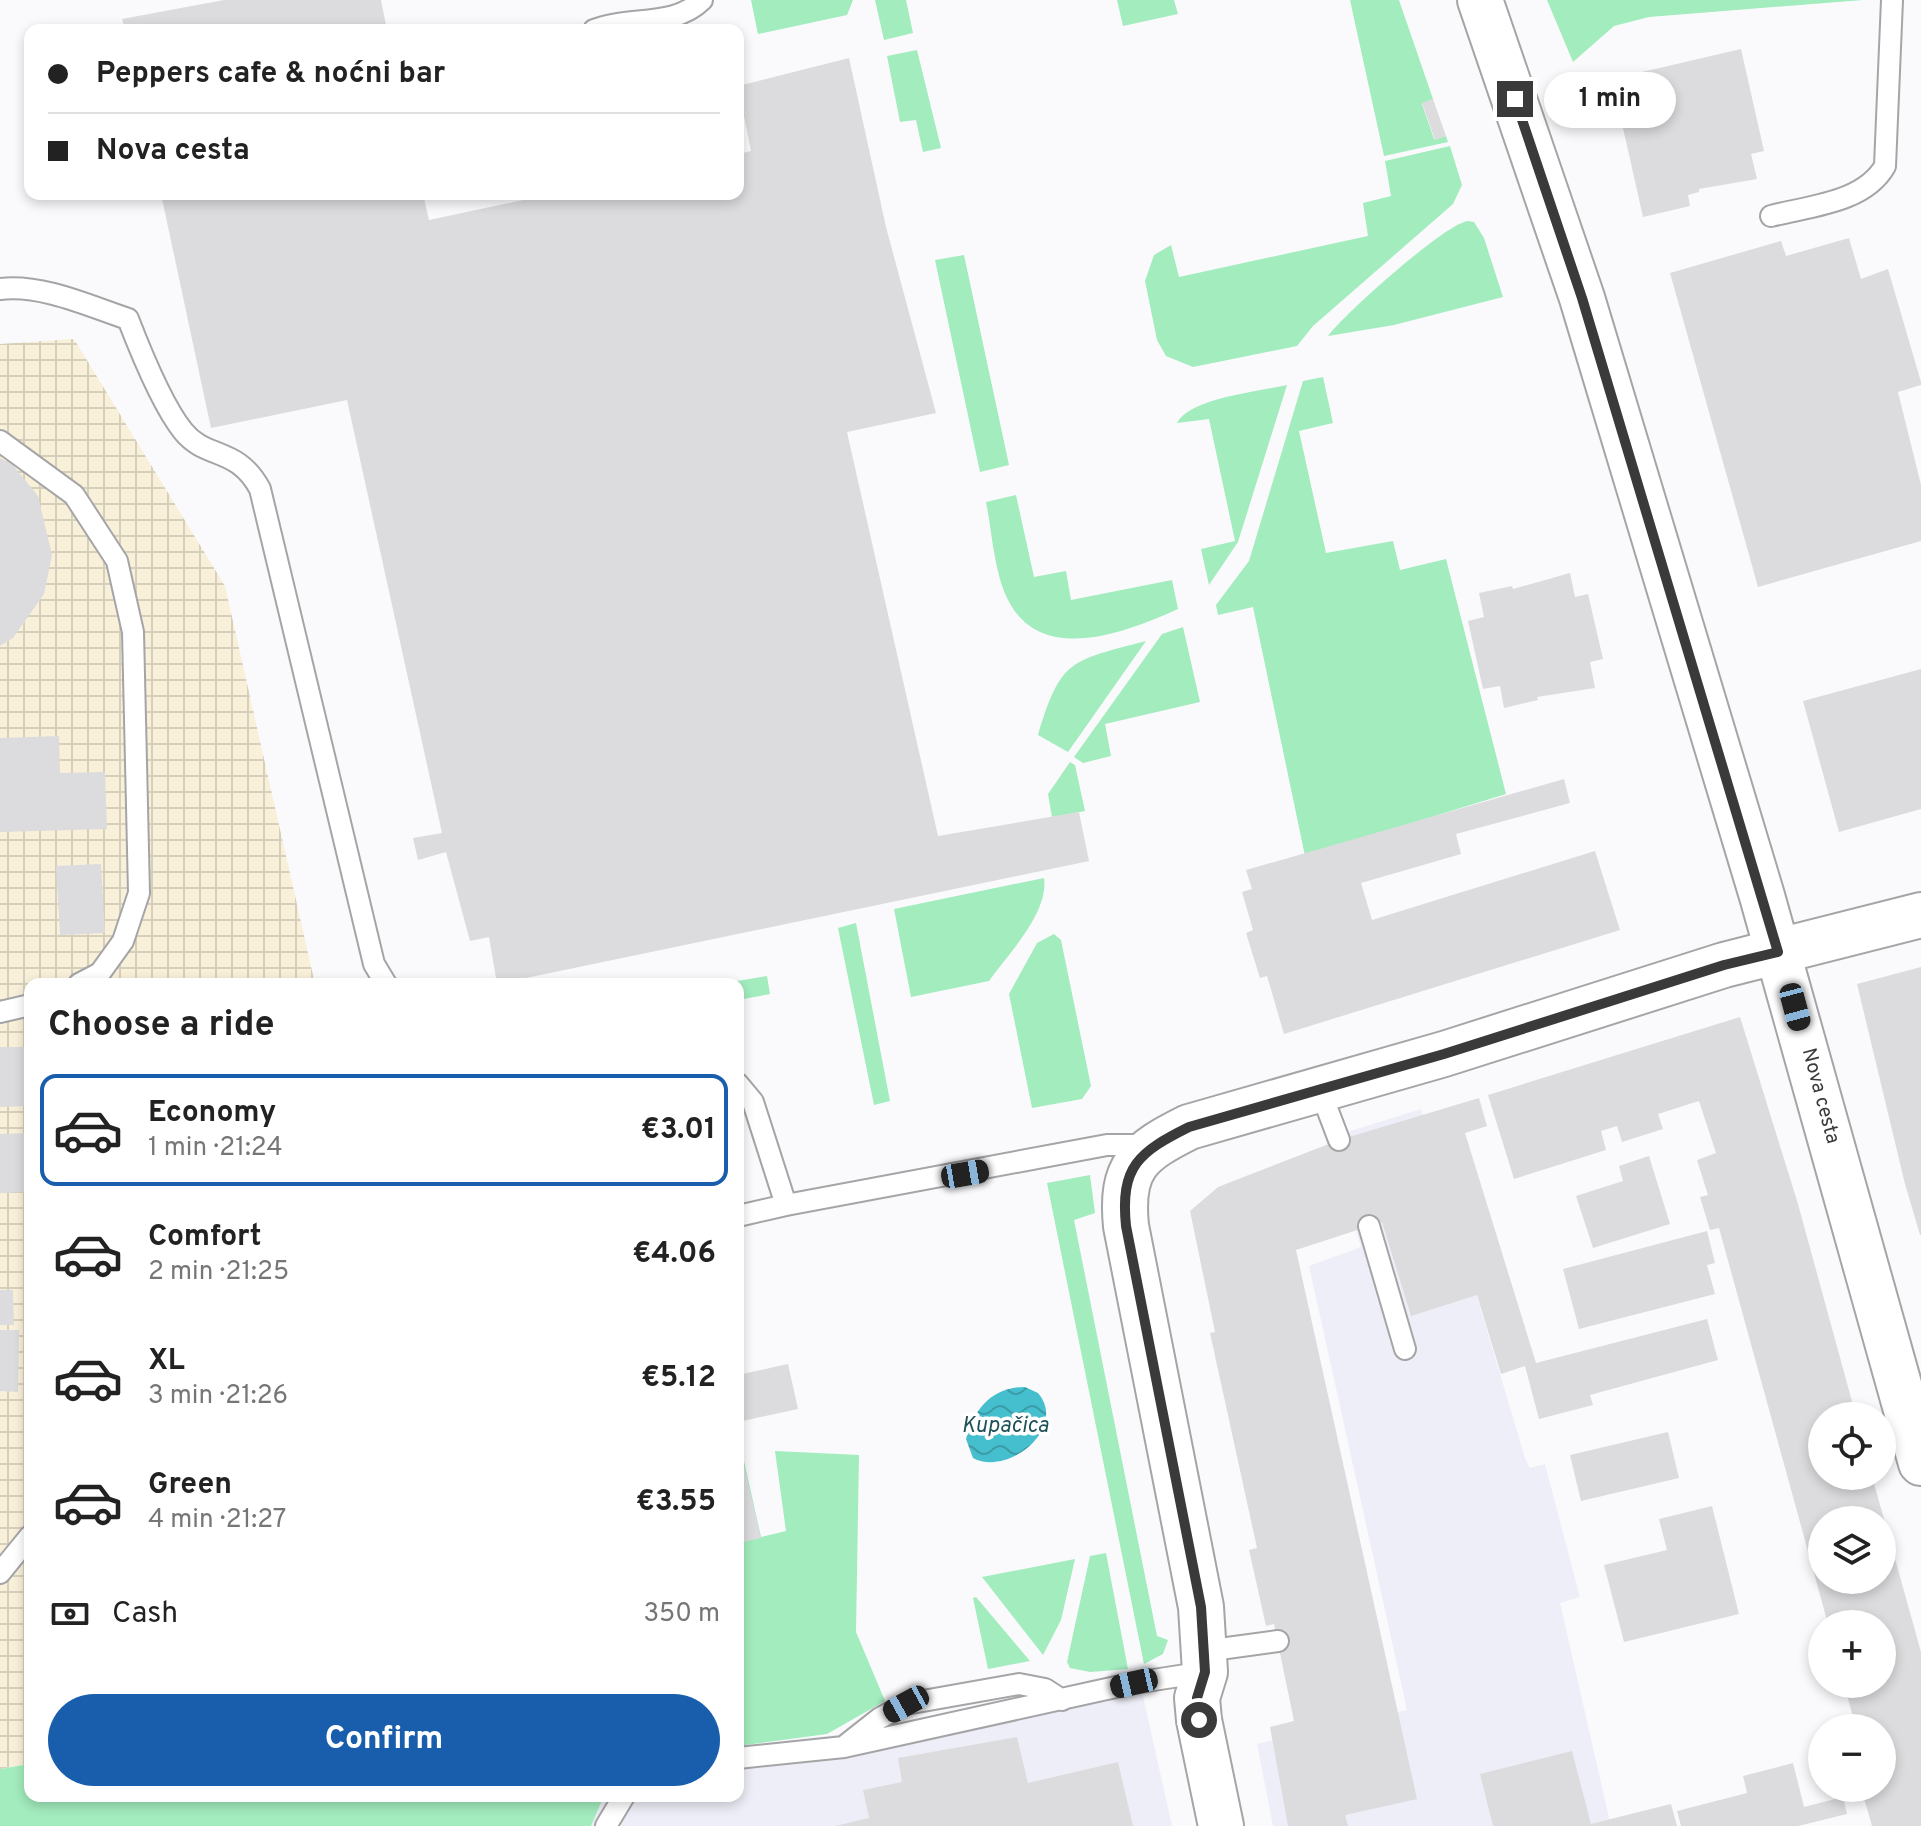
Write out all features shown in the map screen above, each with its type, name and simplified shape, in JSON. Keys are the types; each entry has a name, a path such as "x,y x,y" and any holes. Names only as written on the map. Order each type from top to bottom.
{"street":[{"name":"Nova cesta","path":"1480,0 1582,298 1778,952 1921,1463"},
{"path":"1221,1826 1199,1720 1197,1698 1205,1661 1201,1607 1126,1226 1124,1200 1127,1180 1135,1162 1153,1145 1189,1127 1320,1090 1724,965 1921,915"}],"lane":[{"path":"631,24 674,17 692,10 702,0"},
{"path":"1771,216 1857,193 1877,180 1885,166 1892,0"},
{"path":"0,289 14,288 75,301 128,319 183,432 250,469 260,489 374,964 382,978"},
{"path":"0,441 74,495 117,561 133,632 139,893 123,941 100,973 90,978"},
{"path":"0,1012 24,1006"},
{"path":"1320,1090 1339,1140"},
{"path":"744,1091 753,1102 786,1205"},
{"path":"744,1215 1107,1145 1153,1145"},
{"path":"1369,1226 1405,1349"},
{"path":"0,1573 24,1543"},
{"path":"744,1757 844,1747 1062,1700 1278,1641"},
{"path":"844,1747 880,1718 906,1704 1019,1684 1045,1689 1062,1700"},
{"path":"606,1826 620,1802"}],"shaded area":[{"path":"74,339 225,586 314,978 24,978 24,1765 0,1769 0,344"},
{"path":"1421,1109 1525,1458 1530,1468 1545,1464 1580,1597 1560,1603 1611,1826 1273,1826 1257,1744 1407,1710 1309,1266 1361,1247 1328,1138"},
{"path":"1123,1674 1143,1696 1172,1826 591,1826 601,1802 744,1802 744,1745 879,1730 1068,1691"}],"green space":[{"path":"751,0 853,0 847,15 758,34"},
{"path":"875,0 906,0 913,33 884,40"},
{"path":"1117,0 1174,0 1178,14 1123,26"},
{"path":"1350,0 1399,0 1433,99 1422,104 1434,139 1446,136 1448,142 1384,156"},
{"path":"1547,0 1863,0 1649,17 1614,26 1573,62"},
{"path":"917,50 941,148 923,152 916,120 900,122 887,56"},
{"path":"1450,146 1462,185 1453,204 1313,326 1297,346 1193,367 1166,356 1157,340 1145,281 1154,255 1171,245 1179,277 1368,236 1363,203 1391,196 1385,161"},
{"path":"1468,221 1474,222 1484,238 1503,297 1394,325 1328,336 1373,291 1418,253"},
{"path":"964,255 1009,465 980,472 935,260"},
{"path":"1323,377 1333,423 1299,431 1326,553 1393,541 1400,570 1446,559 1506,794 1305,856 1253,607 1218,615 1216,605 1249,561 1303,381"},
{"path":"1287,385 1238,542 1209,585 1201,549 1235,541 1209,419 1177,423 1184,414 1210,402"},
{"path":"1016,495 1034,577 1066,571 1071,600 1172,580 1178,609 1134,627 1086,638 1062,638 1040,632 1022,619 1007,598 996,563 986,502"},
{"path":"1183,627 1200,702 1105,724 1111,756 1083,763 1074,757 1162,634"},
{"path":"1146,641 1068,752 1038,735 1054,691 1072,667 1101,653"},
{"path":"1070,762 1075,765 1085,811 1052,817 1048,794"},
{"path":"1044,878 1044,891 1034,919 989,981 911,997 894,909"},
{"path":"856,923 890,1101 874,1105 838,928"},
{"path":"1054,934 1061,940 1091,1086 1082,1099 1032,1108 1009,994 1037,943"},
{"path":"767,976 770,994 744,999 744,980"},
{"path":"1090,1175 1095,1213 1074,1220 1157,1636 1168,1640 1163,1654 1144,1664 1047,1183"},
{"path":"775,1451 859,1455 856,1632 885,1701 827,1734 744,1745 744,1461 761,1537 786,1531"},
{"path":"1106,1553 1128,1669 1090,1672 1070,1668 1067,1662 1090,1556"},
{"path":"1075,1559 1061,1620 1043,1655 982,1577"},
{"path":"976,1597 1030,1661 988,1669 973,1598"},
{"path":"24,1765 24,1802 601,1802 591,1826 0,1826 0,1769"}],"water":[{"name":"Kupačica","path":"1025,1387 1038,1393 1045,1407 1045,1421 1040,1434 1030,1446 1002,1461 987,1462 973,1458 966,1439 979,1409 1003,1391"}],"building":[{"path":"224,0 381,0 386,24 123,24 122,19"},
{"path":"1741,49 1764,151 1751,154 1757,179 1699,189 1699,192 1688,195 1690,206 1643,217 1612,79"},
{"path":"849,58 886,227 936,413 847,432 938,836 1079,812 1089,861 526,978 496,978 489,937 470,941 446,852 418,860 413,838 442,833 347,400 211,428 162,200 424,200 429,220 523,200 744,200 744,153 751,151 744,116 744,84"},
{"path":"1433,99 1446,136 1435,140 1422,103"},
{"path":"1849,238 1861,279 1888,269 1921,382 1921,385 1898,392 1921,485 1921,541 1758,587 1670,273 1781,241 1786,256"},
{"path":"0,458 12,464 38,496 52,555 44,594 13,638 0,646"},
{"path":"1570,573 1575,597 1588,594 1603,659 1590,662 1595,688 1537,697 1538,700 1504,708 1500,686 1483,689 1468,621 1484,617 1479,593 1512,586 1513,589"},
{"path":"1921,669 1921,809 1839,832 1803,701"},
{"path":"59,736 60,773 105,772 107,829 0,832 0,738"},
{"path":"1564,779 1570,803 1456,834 1461,854 1361,883 1372,920 1595,851 1620,930 1284,1034 1267,976 1260,978 1246,933 1253,930 1242,892 1252,889 1246,870"},
{"path":"101,864 105,933 60,935 56,866"},
{"path":"1921,967 1921,1235 1920,1235 1857,984"},
{"path":"1740,1017 1798,1204 1852,1402 1808,1402 1808,1490 1876,1490 1880,1506 1808,1506 1808,1551 1719,1228 1710,1230 1700,1197 1708,1195 1697,1160 1716,1153 1699,1101 1658,1114 1663,1129 1622,1142 1617,1126 1601,1131 1606,1150 1514,1179 1488,1095"},
{"path":"0,1047 24,1047 24,1106 0,1107"},
{"path":"1479,1098 1487,1126 1465,1133 1536,1363 1707,1319 1718,1360 1590,1395 1593,1405 1539,1419 1525,1366 1501,1374 1477,1295 1411,1316 1382,1222 1296,1250 1417,1799 1345,1815 1348,1826 1288,1826 1270,1727 1294,1721 1274,1624 1266,1626 1249,1550 1257,1548 1210,1333 1215,1332 1190,1211 1218,1187 1339,1140"},
{"path":"24,1133 24,1192 0,1193 0,1134"},
{"path":"1649,1156 1670,1224 1593,1248 1576,1196 1623,1181 1619,1166"},
{"path":"1707,1231 1715,1263 1707,1265 1715,1294 1579,1329 1563,1269"},
{"path":"0,1290 13,1290 14,1325 0,1325"},
{"path":"0,1330 19,1330 18,1392 0,1391"},
{"path":"788,1364 798,1409 744,1421 744,1374"},
{"path":"1668,1432 1679,1478 1581,1501 1570,1455"},
{"path":"744,1466 761,1538 744,1542"},
{"path":"1712,1506 1739,1614 1624,1642 1604,1565 1667,1550 1659,1519"},
{"path":"1896,1562 1921,1652 1921,1826 1872,1826 1865,1802 1896,1802 1896,1714 1852,1714 1848,1698 1896,1698 1896,1610 1824,1610 1820,1594 1896,1594"},
{"path":"1017,1737 1028,1783 1118,1762 1133,1826 835,1826 869,1818 863,1790 902,1782 898,1758"},
{"path":"1572,1751 1591,1824 1671,1804 1677,1826 1493,1826 1480,1774"},
{"path":"1793,1763 1804,1807 1824,1802 1844,1802 1847,1814 1798,1826 1681,1826 1677,1811 1747,1793 1743,1776"}],"route":[{"path":"1199,1720 1197,1698 1205,1672 1201,1607 1126,1226 1124,1200 1127,1180 1135,1162 1153,1145 1189,1127 1299,1098 1724,965 1778,952 1582,298 1515,99"}]}
